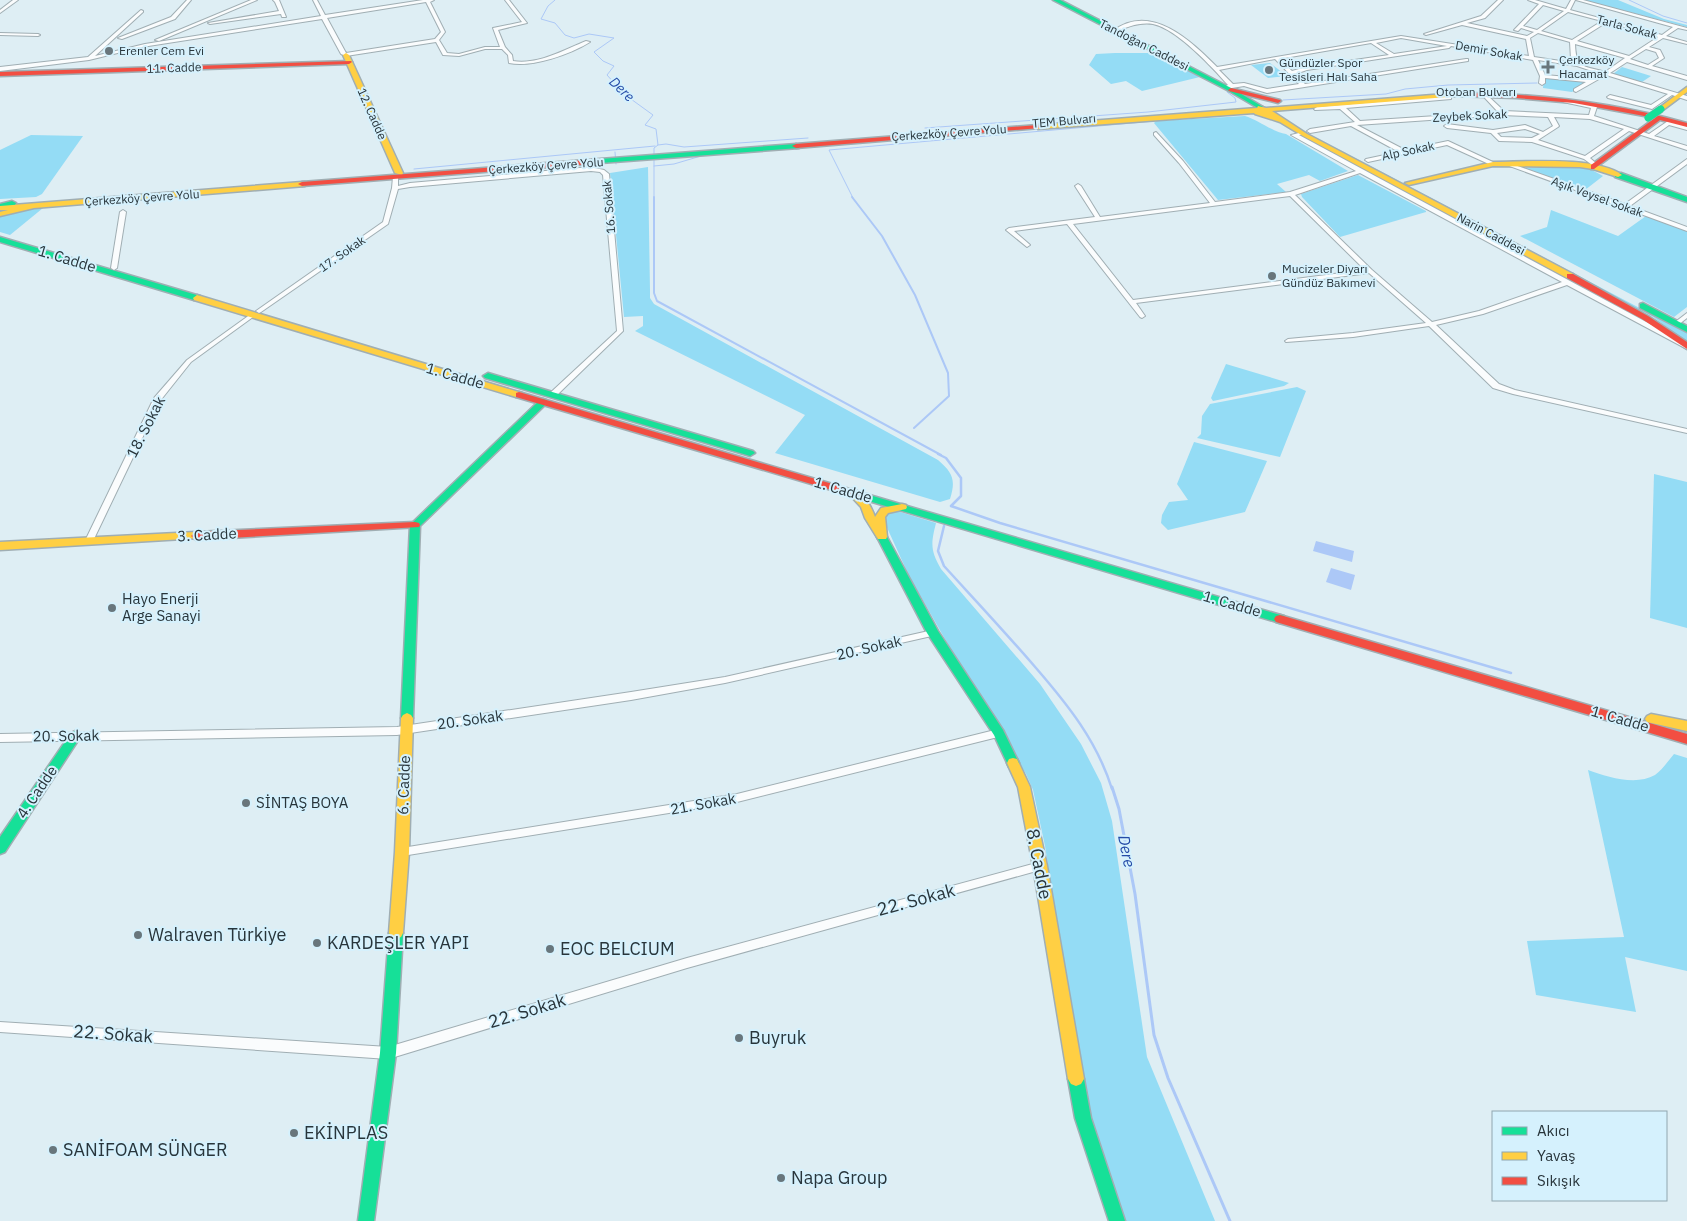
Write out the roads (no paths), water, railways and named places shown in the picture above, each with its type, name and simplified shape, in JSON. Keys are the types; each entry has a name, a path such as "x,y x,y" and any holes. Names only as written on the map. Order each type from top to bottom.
{"main road":[{"name":"Tandoğan Caddesi","path":"1056,0 1230,88"},
{"name":"11. Cadde","path":"0,74 98,71 347,58"},
{"name":"12. Cadde","path":"347,58 396,179"},
{"path":"1230,88 1269,100 1326,100"},
{"path":"1230,88 1306,131"},
{"path":"1205,109 1239,103 1238,96 1230,88"},
{"name":"Otoban Bulvarı","path":"1263,106 1448,91 1526,91 1613,103 1687,124"},
{"name":"Otoban Bulvarı","path":"1263,106 1302,106 1451,95 1515,95 1593,103 1687,124"},
{"path":"1592,163 1645,134 1652,119 1666,110 1682,95"},
{"name":"TEM Bulvarı","path":"662,154 1205,109 1263,106"},
{"name":"TEM Bulvarı","path":"1091,122 1263,106"},
{"path":"1288,122 1288,110 1302,106"},
{"path":"1220,111 1265,114 1288,122"},
{"name":"Çerkezköy Çevre Yolu","path":"396,179 523,163 645,156 1091,122"},
{"name":"Narin Caddesi","path":"1306,131 1368,160 1687,329"},
{"name":"Narin Caddesi","path":"1306,131 1636,311 1661,326 1687,346"},
{"name":"Çerkezköy Çevre Yolu","path":"3,205 31,206 396,179 616,158"},
{"path":"1409,183 1493,164 1592,163 1651,188 1687,200"},
{"path":"3,205 396,179"},
{"path":"0,214 31,206"},
{"name":"1. Cadde","path":"0,234 543,402 902,507 942,514"},
{"name":"1. Cadde","path":"0,239 255,313 553,394 942,514 1667,723 1687,726"},
{"path":"415,525 543,402"},
{"name":"8. Cadde","path":"852,492 866,506 870,518 882,536 933,633 1000,733 1024,786 1040,866 1083,1118 1116,1221"},
{"path":"882,536 880,516 885,510 902,507"},
{"name":"1. Cadde","path":"964,520 1687,739"},
{"name":"3. Cadde","path":"0,546 415,525"},
{"name":"6. Cadde","path":"366,1221 388,1053 406,780 405,729 415,525"},
{"name":"4. Cadde","path":"0,848 75,736"}],"street":[{"path":"2,10 16,0"},
{"path":"120,38 173,18 190,0"},
{"path":"141,46 255,0"},
{"path":"275,0 287,23"},
{"path":"314,0 335,41 347,58 438,40 443,32 428,2 431,0"},
{"path":"0,69 89,59 141,46 431,0"},
{"path":"507,0 525,23 495,29 503,48 510,55 511,62 516,64 548,57 588,42"},
{"path":"1426,34 1483,17 1501,0"},
{"name":"Tarla Sokak","path":"1530,0 1687,43"},
{"path":"1528,38 1568,10 1573,0"},
{"path":"1578,0 1687,29"},
{"path":"1512,34 1542,3"},
{"path":"89,59 142,11"},
{"path":"195,25 282,12"},
{"path":"1572,42 1606,21"},
{"path":"1462,23 1528,38"},
{"path":"1116,31 1124,26 1133,24 1155,24 1195,49 1216,69 1230,88 1246,85 1260,91 1463,58"},
{"path":"1519,26 1687,78"},
{"path":"1576,90 1664,37 1678,26"},
{"path":"0,34 38,35"},
{"name":"Demir Sokak","path":"1216,69 1401,37 1455,48 1578,65 1682,95"},
{"path":"1528,38 1533,59 1543,76 1542,84"},
{"path":"438,40 445,54 450,56 485,48 503,48"},
{"path":"1372,42 1394,56"},
{"path":"1572,42 1573,60 1578,65"},
{"path":"1352,45 1358,50"},
{"path":"1292,74 1298,71 1366,58 1455,48"},
{"path":"1646,48 1658,51 1662,58 1649,66"},
{"path":"98,71 100,57"},
{"path":"1276,58 1303,85"},
{"path":"1366,58 1375,73"},
{"path":"1543,76 1591,81"},
{"path":"1610,98 1652,107 1682,95"},
{"path":"1487,97 1502,113"},
{"path":"1317,109 1487,97 1550,100 1594,107 1591,116"},
{"path":"1341,107 1359,123"},
{"name":"Zeybek Sokak","path":"1306,131 1359,123 1502,113 1591,116 1687,148"},
{"path":"1533,140 1556,126 1550,115"},
{"path":"1447,117 1448,143 1493,164"},
{"path":"1645,134 1668,123 1687,124"},
{"path":"1350,124 1404,152"},
{"path":"1447,126 1493,132 1525,127 1544,134"},
{"path":"1493,132 1499,139 1533,140 1592,163 1628,129"},
{"path":"1306,131 1294,136 1687,346"},
{"path":"1156,134 1213,203"},
{"name":"Alp Sokak","path":"1368,160 1448,143"},
{"path":"1625,207 1687,160"},
{"name":"Aşık Veysel Sokak","path":"1507,164 1687,229"},
{"name":"16. Sokak","path":"396,179 410,184 591,169 602,171 606,174 620,331 553,394"},
{"path":"1027,245 1009,230 1291,194 1360,171"},
{"name":"17. Sokak","path":"255,313 386,223 396,179"},
{"path":"1078,186 1098,218"},
{"path":"1291,194 1370,271 1431,324 1496,386 1687,431"},
{"path":"114,268 124,212"},
{"path":"1068,222 1142,316"},
{"path":"1131,302 1370,271"},
{"path":"1288,341 1353,335 1431,324 1480,313 1568,282"},
{"name":"18. Sokak","path":"89,541 157,400 189,361 255,313"},
{"path":"1676,324 1687,315"},
{"name":"20. Sokak","path":"0,738 405,729 631,696 725,680 933,633"},
{"name":"21. Sokak","path":"402,852 736,798 1000,733"},
{"name":"22. Sokak","path":"0,1027 388,1053 781,936 1040,866"}],"waterway":[{"name":"Dere","path":"555,0 548,6 541,19 555,23 565,35 574,38 589,34 614,38 594,52 603,61 614,66 607,75 624,94 653,115 645,125 656,129 658,145"},
{"path":"1629,0 1663,16 1687,23"},
{"path":"1283,100 1386,94 1405,89 1448,85 1537,83"},
{"path":"925,128 1148,112 1236,102 1235,98 1227,92"},
{"path":"853,198 829,150 1166,120"},
{"path":"658,145 666,144 684,147 808,138"},
{"name":"Dere","path":"654,166 654,148 658,145"},
{"path":"414,169 655,146"},
{"path":"615,152 616,164"},
{"path":"654,166 674,164 701,156"},
{"path":"654,166 654,293 657,301 941,455"},
{"path":"852,197 882,236 915,295 948,373 949,396 914,428"},
{"path":"938,454 946,458 961,478 961,496 951,506 1000,523 1511,673"},
{"name":"Dere","path":"944,526 938,551 944,566 1025,655 1070,710 1090,739 1112,789"},
{"name":"Dere","path":"1112,787 1119,809 1135,894 1154,1035 1168,1078 1230,1221"}],"place":[{"name":"Erenler Cem Evi","path":"109,51"},
{"name":"Çerkezköy Hacamat","path":"1548,67"},
{"name":"Gündüzler Spor Tesisleri Halı Saha","path":"1269,70"},
{"name":"Mucizeler Diyarı Gündüz Bakımevi","path":"1272,276"},
{"name":"Hayo Enerji Arge Sanayi","path":"112,608"},
{"name":"SİNTAŞ BOYA","path":"246,803"},
{"name":"Walraven Türkiye","path":"138,935"},
{"name":"KARDEŞLER YAPI","path":"317,943"},
{"name":"EOC BELCIUM","path":"550,949"},
{"name":"Buyruk","path":"739,1038"},
{"name":"EKİNPLAS","path":"294,1133"},
{"name":"SANİFOAM SÜNGER","path":"53,1150"},
{"name":"Napa Group","path":"781,1178"}]}
